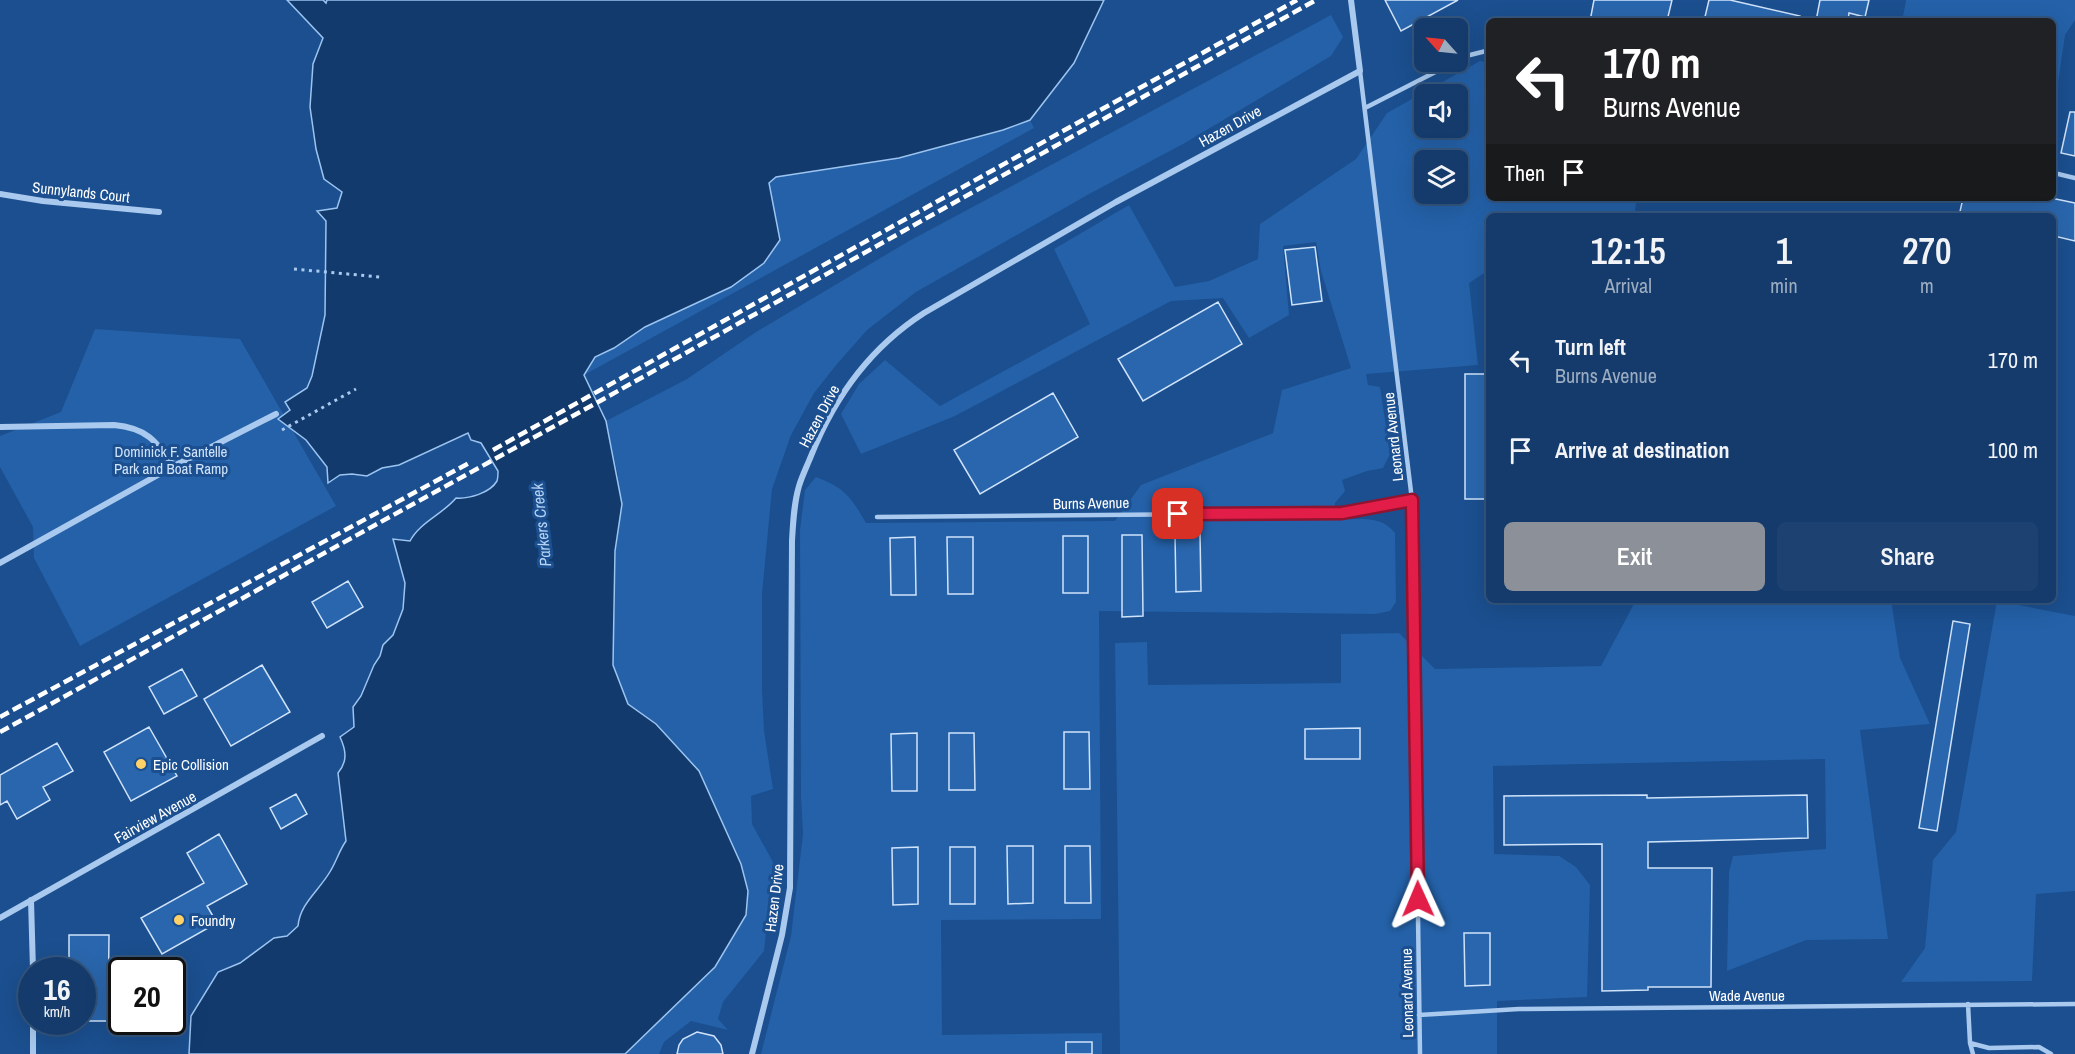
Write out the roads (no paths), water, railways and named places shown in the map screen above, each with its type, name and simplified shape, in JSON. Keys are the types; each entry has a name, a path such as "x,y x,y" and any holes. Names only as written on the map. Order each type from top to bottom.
{"street":[{"path":"1351,0 1360,71"},
{"name":"Hazen Drive","path":"752,1054 782,935 790,888 794,513 799,485 818,439 840,399 871,357 896,333 924,313 1116,202 1360,71"},
{"name":"Sunnylands Court","path":"0,194 44,201 159,212"},
{"path":"0,563 174,466 276,414"},
{"path":"0,427 114,425 129,427 144,432 157,442 174,466"},
{"name":"Fairview Avenue","path":"0,918 322,736"},
{"path":"31,900 33,957"},
{"path":"33,1035 33,1054"}],"lane":[{"path":"1468,56 1486,51"},
{"name":"Leonard Avenue","path":"1360,71 1412,500 1420,1054"},
{"path":"1365,108 1435,72"},
{"path":"2056,173 2075,178"},
{"name":"Burns Avenue","path":"877,517 1342,513 1412,500"},
{"path":"1968,1004 1972,1054"},
{"name":"Wade Avenue","path":"1419,1015 1519,1009 2075,1004"},
{"path":"1970,1043 1989,1048 2039,1047 2051,1054"}],"water":[{"name":"Parkers Creek","path":"287,0 323,0 326,3 327,0 1104,0 1074,63 1030,120 1003,130 899,158 776,177 769,183 780,240 764,263 731,287 645,327 614,348 595,357 584,375 606,421 622,504 615,551 613,665 628,704 656,724 699,771 741,864 748,891 746,915 715,967 625,1054 189,1054 191,1016 218,972 240,963 274,938 287,936 298,926 302,910 327,877 346,841 338,773 345,755 340,737 354,727 353,707 361,696 383,645 393,635 403,609 405,583 393,539 410,541 414,534 456,498 484,492 494,485 498,477 498,471 481,443 471,440 468,433 399,465 382,468 367,476 340,475 328,483 327,467 306,440 278,419 290,410 285,402 307,388 312,376 325,315 326,221 317,211 337,208 342,192 324,179 316,149 310,107 313,64 323,38"}],"railway":[{"path":"493,450 1297,0"},
{"path":"0,732 600,401 1316,0"},
{"path":"0,717 469,463"}],"place":[{"name":"Epic Collision","path":"141,764"},
{"name":"Foundry","path":"179,920"}],"park label":[{"name":"Dominick F. Santelle Park and Boat Ramp","path":"171,460"}]}
